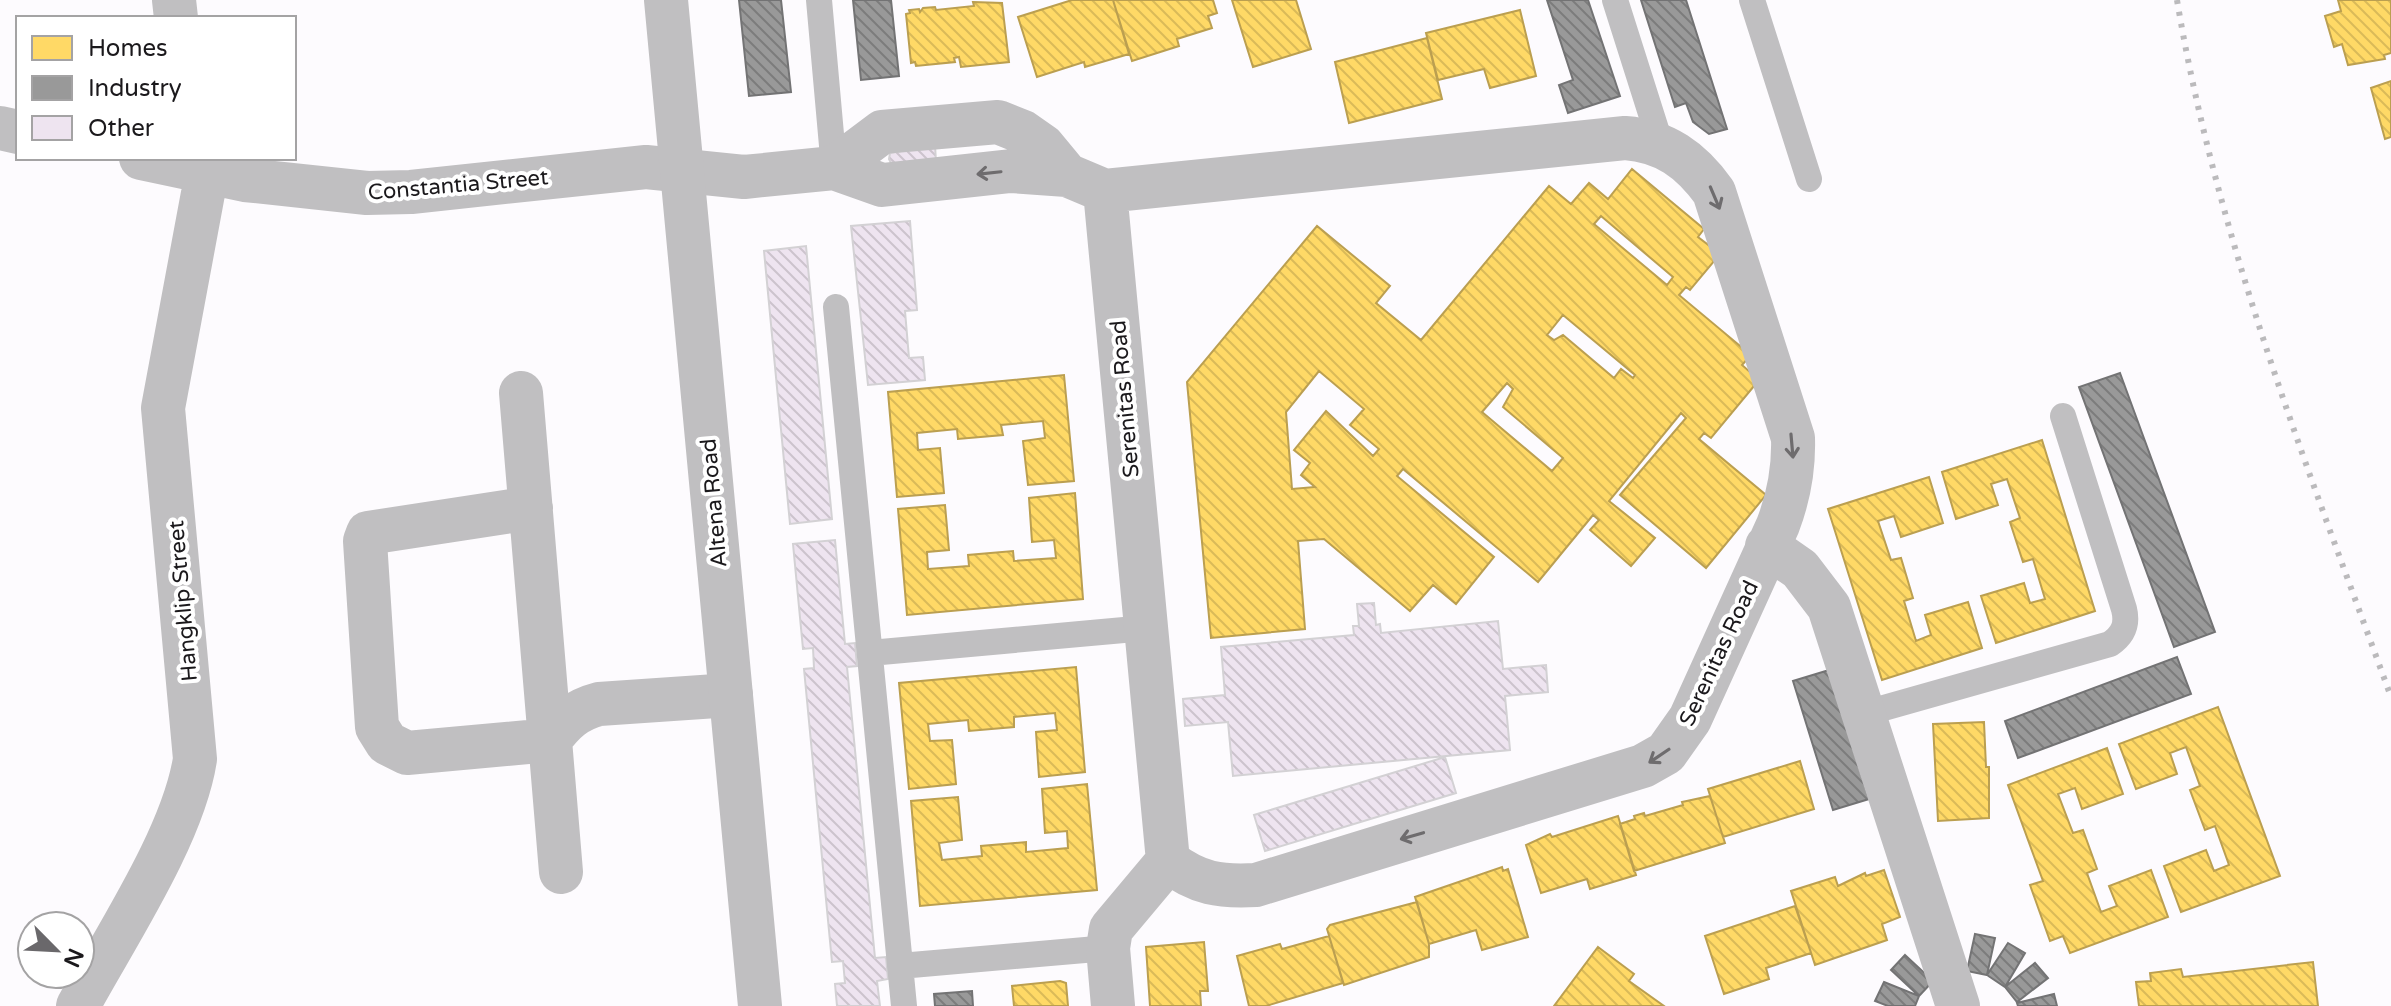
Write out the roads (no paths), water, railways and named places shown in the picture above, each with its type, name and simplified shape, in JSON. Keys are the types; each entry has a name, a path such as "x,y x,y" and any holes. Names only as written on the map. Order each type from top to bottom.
{"street":[{"name":"Altena Road","path":"666,0 760,1006"},
{"path":"682,171 744,177 834,168 882,132 998,122 1023,132 1086,183"},
{"name":"Serenitas Road","path":"1607,139 1642,139 1661,145 1688,161 1714,192 1793,438 1787,503 1690,719 1666,753 1643,766 1256,885 1219,887 1185,874 1168,861 1146,628 1086,183 1607,139"},
{"name":"Constantia Street","path":"159,160 205,165 328,191 367,193 411,192 646,167 682,171"},
{"name":"Hangklip Street","path":"78,1006 176,824 191,786 195,759 163,408 205,165"},
{"path":"521,393 561,872"},
{"path":"531,508 368,533 365,541 377,727 387,743 407,753 550,740 562,723 582,708 599,704 731,695"},
{"path":"1767,546 1800,569 1820,591 1866,713 1958,1006"},
{"path":"1113,1006 1108,948 1111,929 1168,861"}],"lane":[{"path":"819,0 834,168"},
{"path":"1615,0 1661,145"},
{"path":"1752,0 1809,179"},
{"path":"836,307 904,1006"},
{"path":"1866,713 2110,644 2119,638 2126,619 2124,609 2063,416"},
{"path":"870,653 1146,628"},
{"path":"900,966 1108,948"}],"railway":[{"path":"2177,0 2194,90 2240,266 2297,440 2391,697"}]}
